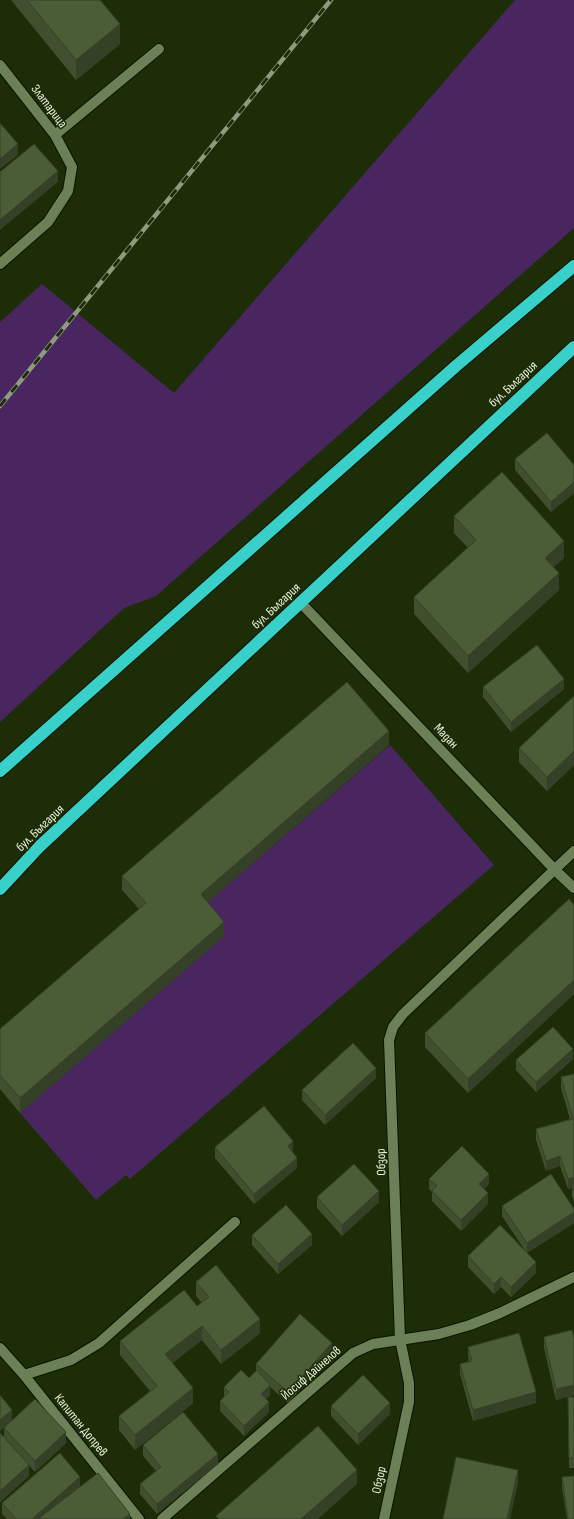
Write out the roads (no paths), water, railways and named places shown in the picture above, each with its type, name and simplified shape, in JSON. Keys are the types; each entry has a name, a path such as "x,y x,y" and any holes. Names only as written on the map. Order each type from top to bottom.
{"highway":[{"path":"0,771 456,366 574,266"},
{"name":"бул. България","path":"0,888 40,846 574,347"}],"street":[{"path":"55,135 159,49"},
{"name":"Златарица","path":"0,65 55,135 72,167 68,191 48,222 0,264"},
{"name":"Мадан","path":"300,602 555,870 574,888"},
{"name":"Обзор","path":"384,1519 409,1402 409,1383 400,1339 389,1040 393,1026 403,1014 574,851"},
{"path":"24,1375 71,1360 99,1343 235,1222"},
{"name":"Йосиф Дайнелов","path":"162,1519 353,1353 373,1344 439,1334 470,1325 500,1313 574,1277"},
{"name":"Капитан Допрев","path":"0,1348 24,1375 139,1519"}],"railway":[{"path":"0,406 331,0"}]}
